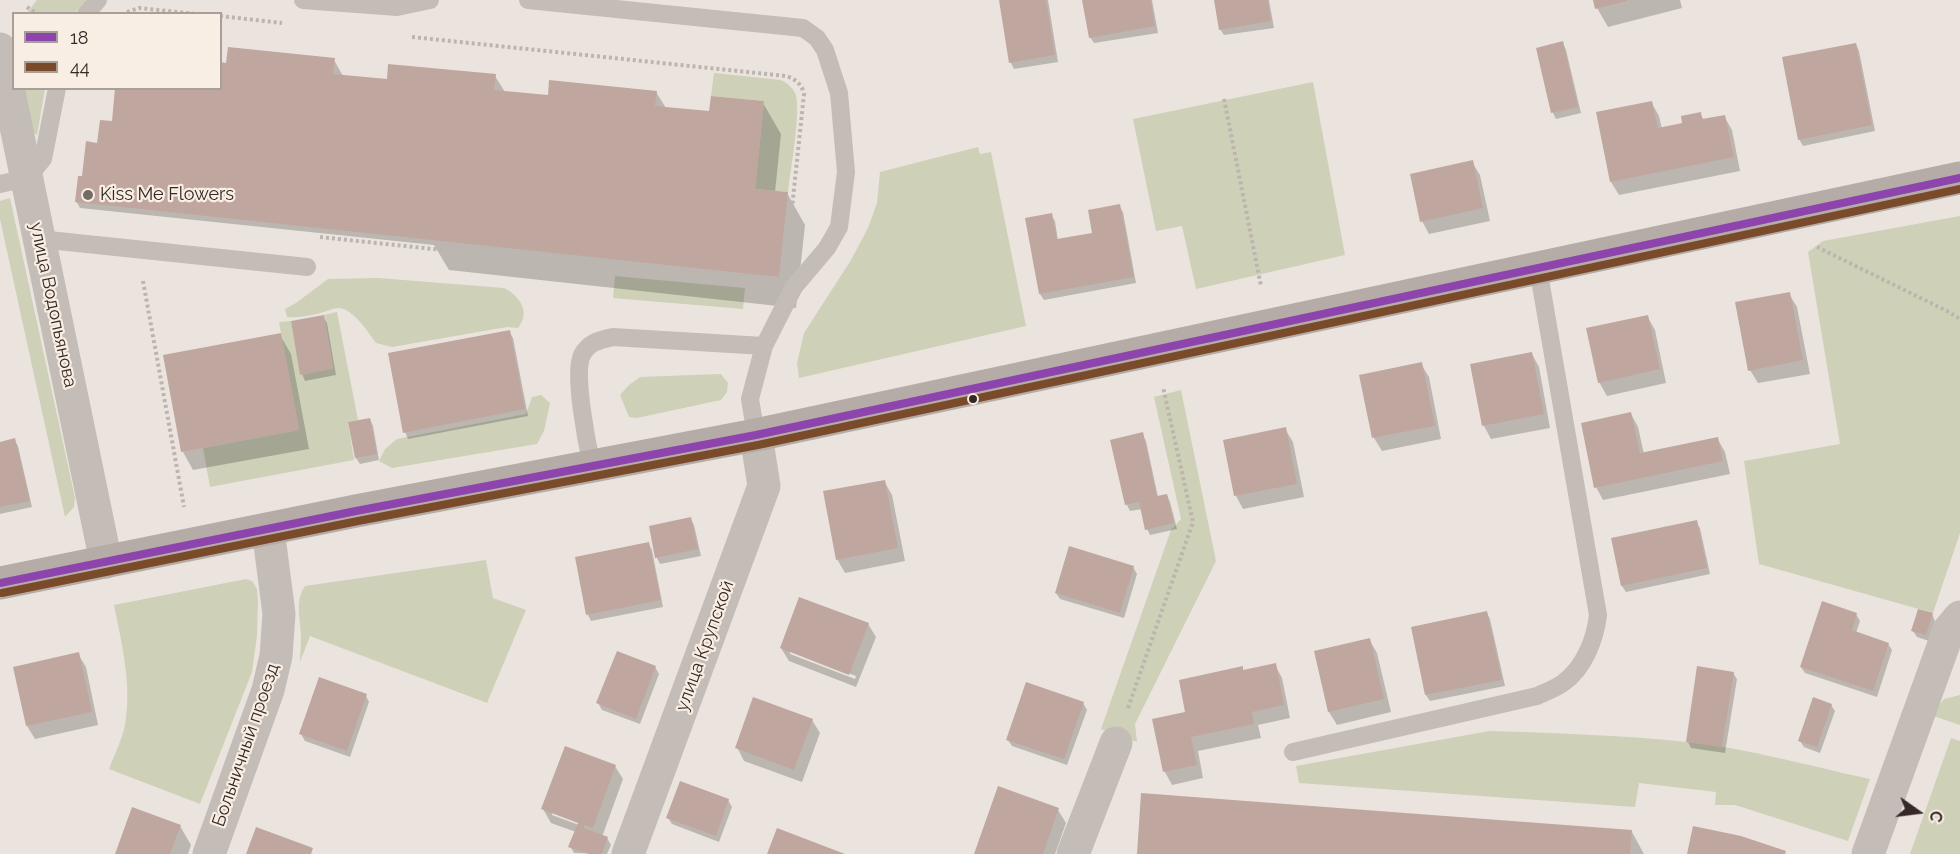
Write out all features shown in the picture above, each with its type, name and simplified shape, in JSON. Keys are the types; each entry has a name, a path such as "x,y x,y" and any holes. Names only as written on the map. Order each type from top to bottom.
{"street":[{"name":"улица Водопьянова","path":"0,49 13,181 39,239 106,562"},
{"path":"0,583 756,435 1960,178"},
{"name":"улица Крупской","path":"628,854 764,486 756,435"},
{"name":"Больничный проезд","path":"209,854 268,690 276,656 279,614 268,529"},
{"path":"1868,854 1949,630 1960,617"},
{"path":"1073,854 1116,743"}],"lane":[{"path":"88,12 98,0"},
{"path":"303,0 397,8 430,0"},
{"path":"528,0 803,28 817,38 825,50 839,93 846,172 839,227 827,248 789,286 764,346 750,399 756,435"},
{"path":"13,181 43,159 57,90"},
{"path":"39,239 307,267"},
{"path":"1293,752 1537,696 1562,684 1575,672 1585,657 1598,615 1538,268"},
{"path":"592,466 586,438 578,367 582,354 593,342 613,337 764,346"}],"path":[{"path":"27,7 34,12"},
{"path":"129,12 140,8 177,12"},
{"path":"396,245 789,286 804,94 803,89 793,78 786,76 412,36"},
{"path":"1224,99 1261,286"},
{"path":"1816,246 1947,311 1960,320"},
{"path":"151,329 185,514"},
{"path":"1116,743 1193,522 1156,348"}],"green space":[{"path":"37,0 86,0 76,12 28,12"},
{"path":"714,73 781,80 794,91 797,112 788,192 755,189 764,101 711,96"},
{"path":"1313,82 1345,255 1196,289 1182,226 1156,231 1133,119"},
{"path":"20,90 45,90 37,135 28,129"},
{"path":"978,147 980,154 991,152 1026,326 799,378 797,363 804,333 851,260 868,228 877,203 880,172"},
{"path":"10,198 75,498 74,507 65,517 0,219 0,201"},
{"path":"1960,216 1960,533 1933,613 1759,564 1744,461 1840,444 1808,252 1823,241"},
{"path":"615,276 745,288 743,309 613,298"},
{"path":"378,278 504,288 519,300 524,316 518,328 507,327 392,347 376,343 360,321 344,309 336,308 308,316 287,317 285,309 328,279"},
{"path":"337,312 358,420 348,422 354,460 210,487 203,448 299,430 279,322 291,321 301,375 333,368 324,315"},
{"path":"721,374 728,383 727,392 721,400 637,418 629,417 620,395 640,377"},
{"path":"1181,390 1216,561 1135,724 1137,742 1101,729 1171,530 1181,519 1154,397"},
{"path":"541,395 550,403 544,431 537,444 392,468 379,461 385,449 397,439 526,414 532,397"},
{"path":"486,560 493,598 526,610 487,703 310,636 300,662 299,605 305,586"},
{"path":"246,579 252,581 257,589 258,600 257,636 252,672 200,804 109,769 124,731 127,710 127,680 114,605"},
{"path":"1960,695 1960,725 1930,715 1944,699"},
{"path":"1489,731 1612,736 1709,745 1870,779 1848,841 1735,805 1715,805 1716,792 1639,783 1635,807 1299,783 1296,766"},
{"path":"1951,738 1960,741 1960,854 1910,854"}],"building":[{"path":"999,0 1046,0 1055,55 1009,63"},
{"path":"1082,0 1151,0 1155,26 1089,38"},
{"path":"1214,0 1268,0 1271,21 1219,30"},
{"path":"1593,0 1627,0 1627,1 1595,9"},
{"path":"1563,41 1578,107 1551,113 1536,48"},
{"path":"1856,43 1872,125 1798,140 1782,57"},
{"path":"228,47 335,58 333,74 387,79 388,64 496,74 494,90 548,95 549,80 657,91 655,106 709,111 711,96 764,101 755,189 788,192 779,277 75,202 78,176 82,176 86,141 97,143 100,120 112,121 115,90 222,90 222,62 226,63"},
{"path":"1652,101 1658,128 1682,123 1681,116 1701,112 1702,119 1725,115 1734,157 1610,182 1596,112"},
{"path":"1473,160 1483,208 1420,222 1410,174"},
{"path":"1120,204 1134,277 1039,294 1025,218 1052,213 1057,239 1092,233 1088,210"},
{"path":"1790,292 1803,360 1748,371 1735,302"},
{"path":"324,315 333,369 300,375 291,321"},
{"path":"1648,315 1660,369 1598,383 1586,328"},
{"path":"510,330 525,409 403,433 388,353"},
{"path":"281,333 299,430 181,452 163,355"},
{"path":"1532,352 1544,414 1482,426 1470,364"},
{"path":"1422,362 1435,426 1372,438 1359,375"},
{"path":"1631,412 1640,453 1718,437 1723,461 1594,488 1581,423"},
{"path":"370,418 377,454 355,458 348,422"},
{"path":"1286,427 1297,484 1234,496 1223,440"},
{"path":"1143,432 1157,496 1167,494 1174,523 1145,530 1139,502 1125,505 1110,440"},
{"path":"15,438 30,501 0,507 0,442"},
{"path":"885,480 898,548 836,560 823,491"},
{"path":"691,517 698,549 655,558 649,526"},
{"path":"1697,520 1707,568 1621,586 1611,538"},
{"path":"649,542 661,600 586,615 575,557"},
{"path":"1069,546 1134,566 1120,613 1055,593"},
{"path":"799,597 869,623 849,675 780,648"},
{"path":"1822,601 1857,613 1852,630 1889,643 1873,691 1800,667"},
{"path":"1918,609 1933,613 1926,635 1911,631"},
{"path":"1487,611 1502,680 1425,695 1411,627"},
{"path":"1370,638 1384,699 1328,712 1314,651"},
{"path":"617,651 656,666 636,719 596,703"},
{"path":"79,652 92,712 26,726 13,667"},
{"path":"1276,663 1284,705 1252,712 1254,724 1191,737 1197,765 1163,772 1152,719 1185,712 1179,680 1243,666 1243,670"},
{"path":"1697,666 1734,672 1722,747 1686,742"},
{"path":"319,677 367,694 347,751 299,734"},
{"path":"1026,682 1084,702 1064,759 1006,740"},
{"path":"753,697 813,719 794,770 735,748"},
{"path":"1813,697 1832,704 1817,747 1798,741"},
{"path":"565,746 616,765 593,828 585,825 584,828 608,837 602,854 589,854 568,847 578,823 541,809"},
{"path":"680,781 729,799 716,836 666,818"},
{"path":"998,786 1059,808 1043,854 974,854"},
{"path":"1141,793 1632,830 1630,854 1137,854"},
{"path":"132,807 181,825 170,854 115,854"},
{"path":"1693,826 1741,836 1786,851 1785,854 1687,854"},
{"path":"256,827 313,848 311,854 246,854"},
{"path":"777,828 845,854 767,854"}],"transit line":[{"name":"18","path":"0,583 356,511 756,435 1960,178"},
{"name":"44","path":"2,593 358,521 758,445 1960,189"}],"place":[{"name":"Kiss Me Flowers","path":"88,195"}]}
